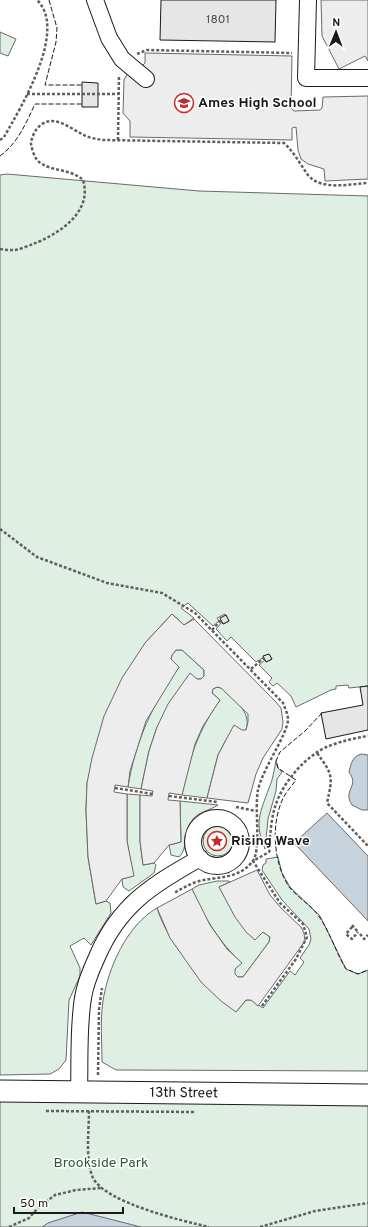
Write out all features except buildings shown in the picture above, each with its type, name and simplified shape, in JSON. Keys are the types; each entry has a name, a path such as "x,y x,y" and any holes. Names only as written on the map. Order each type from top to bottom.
{"main road":[{"name":"13th Street","path":"0,1091 368,1095"}],"lane":[{"path":"95,0 109,38 126,62 146,79"},
{"path":"308,0 306,78 368,78"},
{"path":"79,1092 83,997 92,967 104,941 116,921 145,892 167,876 200,858"}],"path":[{"path":"0,140 4,137 27,94 41,60 48,31 47,16 37,0"},
{"path":"118,140 119,70 136,54 147,50 295,53"},
{"path":"27,94 118,94"},
{"path":"0,249 17,250 60,231 76,216 82,207 85,188 82,180 67,171 53,168 37,161 33,153 31,143 38,128 46,122 56,121 64,123 91,138 118,140 284,143 290,148 308,175 318,183 368,183"},
{"path":"0,529 37,557 71,571 107,583 162,593 195,613 251,669 282,703 288,720 260,782 256,811 257,850 253,861"},
{"path":"212,630 221,620"},
{"path":"251,669 264,658"},
{"path":"180,890 195,883 228,877 244,870 253,861 269,852 272,821 276,804 291,777 317,752 328,746 353,738 368,736"},
{"path":"317,752 331,772 331,784 327,803 368,846"},
{"path":"115,788 153,794"},
{"path":"169,796 217,802"},
{"path":"236,807 256,811"},
{"path":"253,861 280,903 303,924 307,937 296,959 262,1006"},
{"path":"359,932 352,939 346,934 352,926 359,932 364,938 368,935"},
{"path":"98,1071 99,1009 103,981"},
{"path":"89,1111 88,1153 93,1178 111,1196 185,1222 209,1227"},
{"path":"9,1227 29,1218 38,1208 55,1195 76,1190 103,1188"},
{"path":"260,1227 315,1211 368,1202"}],"green space":[{"path":"0,32 16,39 8,56 0,53"},
{"path":"7,174 199,191 368,196 368,686 349,688 348,685 336,686 336,689 296,707 291,696 277,683 273,686 269,682 272,678 259,665 265,660 266,662 272,659 269,654 256,662 231,637 227,641 216,629 222,622 223,624 229,621 225,614 217,618 219,621 213,626 188,603 181,608 194,618 184,625 172,614 145,643 87,783 86,810 88,857 96,904 106,901 110,903 111,913 91,945 84,938 70,946 80,968 80,976 69,1000 66,1060 59,1069 50,1074 0,1075 0,175"},
{"path":"176,650 182,650 204,670 204,676 201,679 197,679 157,727 149,751 141,789 128,787 135,754 146,724 161,695 179,667 171,659"},
{"path":"217,687 221,688 241,706 246,717 246,730 227,738 218,755 207,798 182,795 195,745 206,722 220,700 212,693 213,689"},
{"path":"276,761 278,768 282,772 277,779 276,791 268,819 265,849 259,825 261,811 272,782"},
{"path":"127,794 140,795 140,841 143,865 154,863 156,865 154,873 129,891 123,887 122,879 133,876 127,841"},
{"path":"180,801 218,805 199,814 193,819 188,829 184,849 179,857 171,855 169,845 181,842"},
{"path":"218,826 229,830 233,841 229,852 218,856 207,852 203,841 207,830"},
{"path":"278,857 282,873 290,887 320,916 346,969 358,974 368,970 368,1071 116,1070 102,1062 102,1009 109,975 128,936 146,916 157,908 163,924 180,952 236,1012 246,1000 251,1000 263,1008 290,971 295,975 304,962 300,958 309,945 311,939 309,929 282,900 262,870 263,865 266,863 266,859"},
{"path":"217,881 230,882 219,887 255,940 263,932 270,937 269,942 243,977 238,977 234,974 235,969 241,963 213,929 192,889 199,885"},
{"name":"Brookside Park","path":"0,1098 368,1100 368,1227 0,1227"}],"shaded area":[{"path":"321,0 368,0 368,61 365,56 339,69 322,36"},
{"path":"145,53 292,56 291,108 294,111 320,110 322,108 323,97 368,96 368,179 325,181 324,169 308,164 301,159 298,150 296,127 292,128 292,140 130,137 130,121 123,113 124,80 129,71 135,66 143,65 145,63"},
{"path":"172,614 184,625 194,619 275,701 281,708 283,722 282,729 263,758 256,774 248,803 207,798 218,755 234,725 242,730 246,730 248,722 248,714 221,688 217,687 213,689 212,693 220,700 203,726 195,744 182,795 169,793 168,800 180,801 181,842 169,845 154,863 143,865 140,841 140,795 152,796 153,791 141,789 149,751 157,727 168,704 190,673 197,679 201,679 204,676 204,670 182,650 176,650 171,659 179,667 146,721 130,771 128,787 115,785 114,792 127,794 127,841 134,876 122,879 106,901 96,904 88,857 86,810 87,783 92,758 104,716 122,678 145,643"},
{"path":"361,754 368,755 368,810 362,810 352,805 349,800 353,781 349,772 350,766 352,761"},
{"path":"327,813 368,856 368,921 294,843"},
{"path":"257,870 270,895 301,927 304,933 305,941 258,1006 251,1000 246,1000 236,1012 221,1001 201,982 170,938 157,908 192,889 210,925 227,949 242,963 235,969 235,974 238,977 243,977 269,942 270,937 263,932 255,940 246,932 235,917 219,887"},
{"path":"82,1212 141,1227 42,1227 48,1223"}],"fence":[{"path":"49,0 57,28 56,42 45,85 82,85"},
{"path":"0,156 17,139 35,104 82,104"},
{"path":"322,713 305,731 280,752 276,761 278,768 296,780 284,797 278,813 275,835 277,858 280,869 290,888 310,906 324,924 346,969 358,974 368,970"}],"place":[{"name":"Ames High School","path":"184,103"},
{"name":"Rising Wave","path":"217,841"}]}
